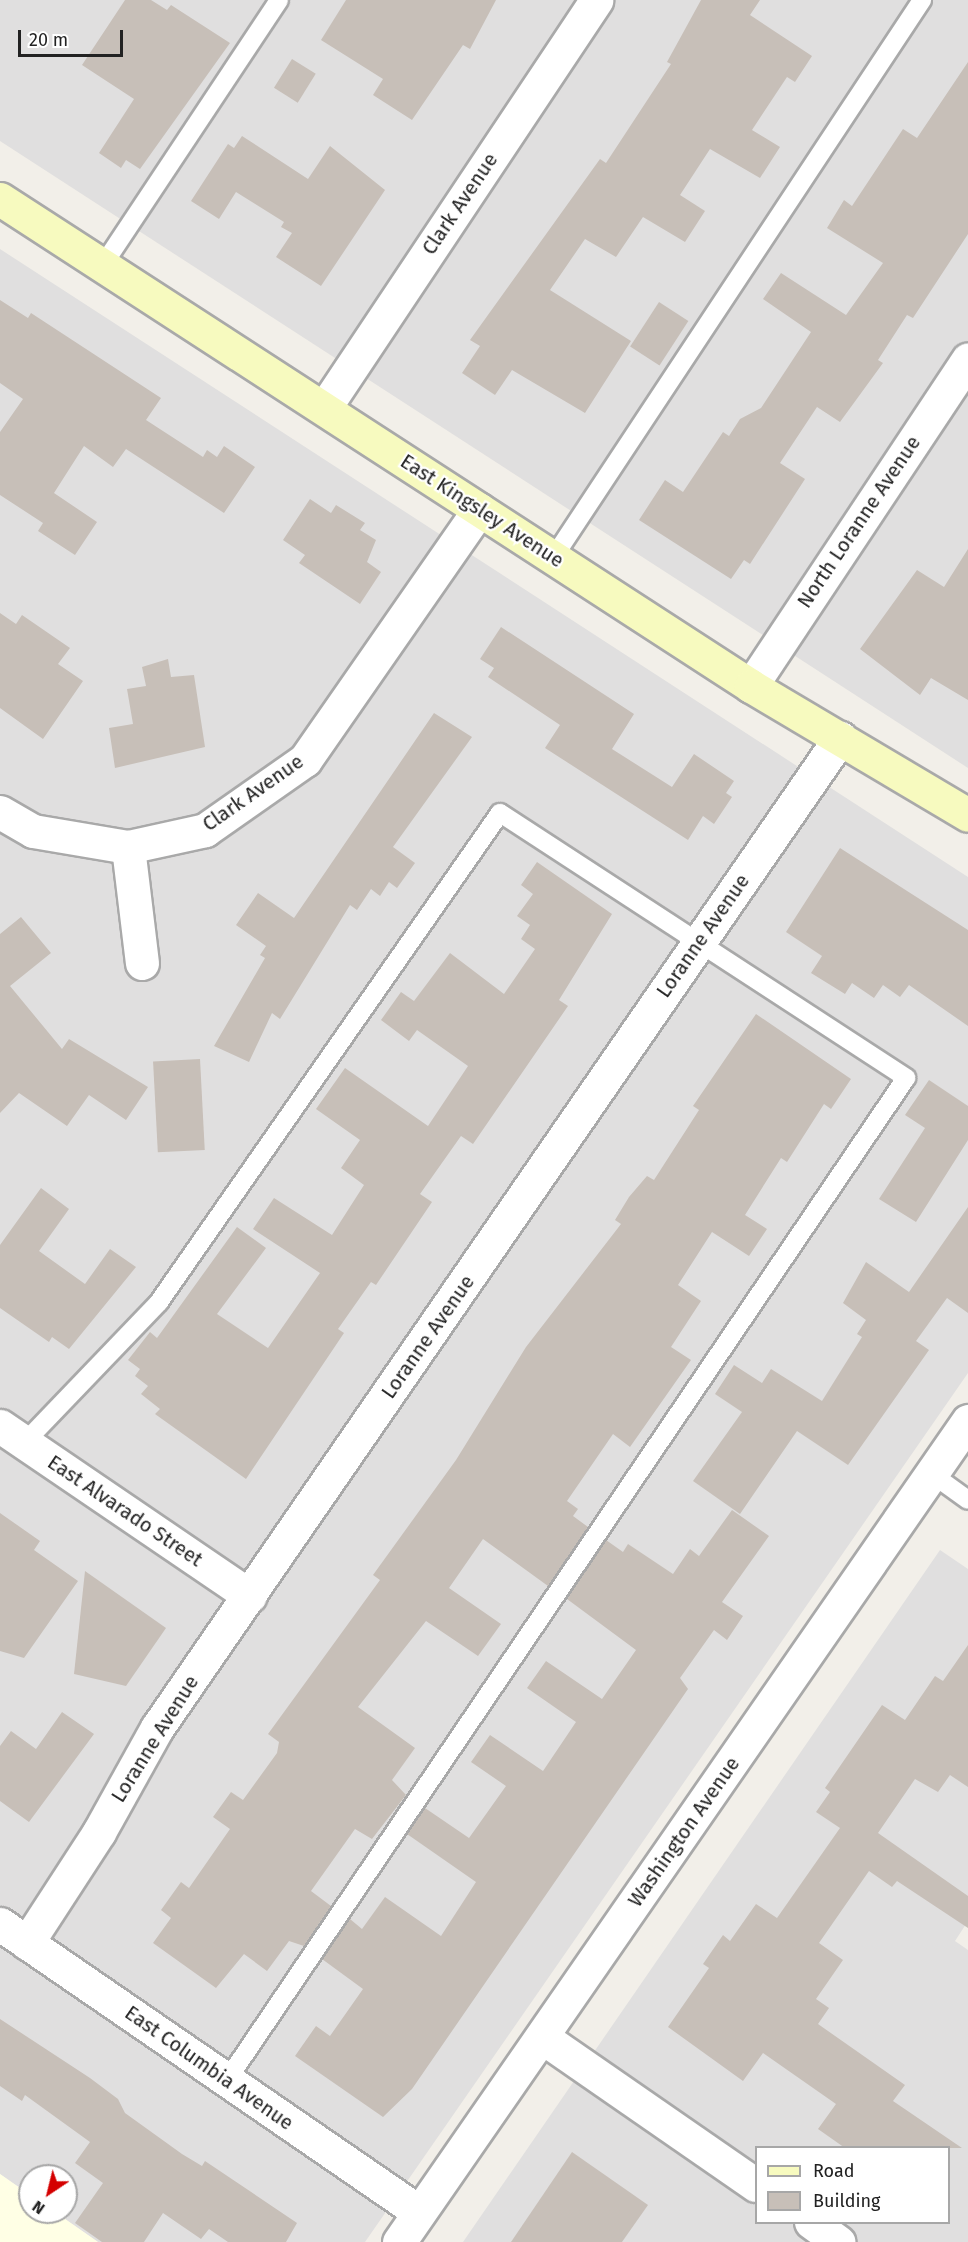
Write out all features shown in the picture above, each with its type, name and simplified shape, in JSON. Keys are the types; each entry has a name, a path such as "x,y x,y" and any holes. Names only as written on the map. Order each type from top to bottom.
{"street":[{"name":"Clark Avenue","path":"325,407 596,0"},
{"name":"East Kingsley Avenue","path":"0,199 325,407 751,686 968,815"},
{"name":"North Loranne Avenue","path":"751,686 968,359"},
{"name":"Clark Avenue","path":"128,847 205,831 305,760 479,510"},
{"name":"Loranne Avenue","path":"27,1942 99,1832 157,1728 840,738"},
{"path":"0,812 33,831 128,847 142,963"},
{"name":"Washington Avenue","path":"399,2242 968,1421"},
{"name":"East Alvarado Street","path":"12,1434 250,1596"},
{"name":"East Columbia Avenue","path":"0,1924 419,2212"},
{"path":"542,2037 755,2184"},
{"path":"813,2224 840,2242"}],"lane":[{"path":"103,265 279,0"},
{"path":"553,558 922,0"},
{"path":"12,1434 159,1302 500,813 906,1078 227,2080"},
{"path":"932,1474 968,1500"}],"shaded area":[{"path":"0,0 968,0 968,768 0,141"},
{"path":"0,249 968,877 968,1373 365,2242 98,2242 72,2224 78,2224 78,2164 18,2164 18,2187 0,2174"},
{"path":"940,1550 968,1569 968,1921 955,1941 968,1950 968,2242 463,2242"},
{"path":"0,2174 18,2187 18,2224 72,2224 98,2242 0,2242"}],"building":[{"path":"125,0 151,0 167,10 171,5 230,43 140,169 126,160 121,168 99,153 134,99 82,65"},
{"path":"346,0 496,0 470,49 463,45 412,120 373,95 383,79 321,40"},
{"path":"701,0 760,0 750,15 812,56 795,82 787,77 752,130 780,147 760,178 710,149 680,195 705,211 685,242 643,217 616,257 585,239 550,290 631,341 585,413 512,370 495,395 462,373 480,346 470,340 600,159 606,163 671,64 667,62"},
{"path":"292,59 316,74 298,103 274,88"},
{"path":"968,62 968,234 913,318 907,315 878,360 883,363 840,422 817,407 780,463 805,479 750,564 744,560 731,579 639,520 665,480 683,492 723,432 729,436 740,419 761,408 811,332 763,299 781,273 846,315 883,263 827,228 844,200 852,206 903,129 917,138"},
{"path":"242,136 308,179 330,146 385,190 321,286 276,257 292,233 281,227 284,222 236,192 219,219 191,201 228,144 234,148"},
{"path":"0,300 28,318 31,313 161,398 146,420 203,457 207,450 217,457 224,446 255,467 224,513 126,449 113,467 84,446 54,493 97,522 75,555 38,531 43,523 0,495 0,432 23,399 0,383"},
{"path":"659,302 688,321 659,366 630,346"},
{"path":"310,499 331,513 336,505 365,523 360,530 376,540 367,562 381,572 360,604 299,563 305,555 283,540"},
{"path":"968,549 968,700 931,678 920,695 860,649 917,570 944,587"},
{"path":"0,613 16,624 22,615 70,648 58,664 83,681 43,739 0,708"},
{"path":"501,627 634,714 612,749 672,787 694,754 734,781 726,793 732,797 714,824 703,816 688,840 545,748 560,725 488,677 494,668 480,659"},
{"path":"168,659 171,677 194,675 205,747 115,768 109,728 133,724 127,689 146,686 142,667"},
{"path":"434,713 472,737 393,847 415,863 397,888 389,882 380,896 371,889 357,910 350,905 280,1019 272,1013 249,1062 214,1046 265,958 260,955 266,946 236,925 258,893 294,918"},
{"path":"840,848 968,930 968,1026 909,985 900,997 883,985 874,998 852,983 845,994 811,973 822,956 786,932"},
{"path":"537,862 612,914 559,1000 568,1006 473,1144 461,1136 420,1194 432,1202 376,1285 371,1282 338,1329 344,1333 246,1479 155,1414 160,1409 141,1394 148,1386 135,1376 140,1369 128,1360 150,1332 157,1338 237,1227 266,1248 217,1314 268,1348 320,1273 253,1229 274,1198 332,1235 364,1185 341,1168 360,1140 316,1109 345,1068 428,1126 468,1066 417,1030 409,1041 381,1020 401,992 414,1001 450,953 504,994 535,949 521,939 530,925 517,916 533,894 521,885"},
{"path":"21,917 51,953 10,986 62,1049 69,1039 148,1087 126,1120 89,1095 67,1126 19,1093 0,1113 0,934"},
{"path":"756,1014 851,1079 831,1109 824,1104 787,1162 781,1158 745,1215 767,1229 749,1256 712,1232 678,1285 701,1301 671,1347 691,1360 630,1447 613,1434 567,1501 578,1509 573,1516 588,1527 548,1586 483,1539 449,1588 501,1624 478,1656 426,1621 358,1707 415,1748 392,1780 406,1795 372,1839 355,1829 311,1891 331,1906 304,1946 289,1941 267,1971 244,1954 216,1988 153,1943 171,1918 161,1910 181,1882 189,1888 230,1829 213,1817 231,1792 243,1800 277,1753 279,1742 268,1734 380,1580 373,1575 456,1460 526,1347 621,1224 615,1220 629,1197 647,1176 654,1180 699,1110 693,1106"},
{"path":"200,1059 205,1150 158,1152 153,1061"},
{"path":"929,1080 968,1106 968,1140 916,1222 879,1199 925,1128 905,1115"},
{"path":"41,1188 69,1209 39,1251 85,1284 110,1249 136,1267 69,1349 52,1337 49,1342 0,1308 0,1245"},
{"path":"968,1207 968,1313 947,1298 916,1341 929,1350 848,1465 797,1431 740,1514 693,1481 742,1412 715,1394 734,1365 762,1383 771,1369 822,1401 862,1337 857,1334 866,1320 843,1303 866,1262 909,1292"},
{"path":"732,1510 769,1536 722,1602 743,1616 727,1640 714,1630 680,1678 688,1689 412,2089 383,2117 295,2056 316,2026 330,2036 363,1989 322,1959 350,1919 362,1929 385,1897 441,1936 476,1882 407,1834 425,1808 469,1838 506,1786 471,1762 490,1735 543,1771 576,1722 527,1688 546,1661 602,1699 636,1650 567,1599 606,1540 623,1552 628,1544 673,1574 690,1549 699,1556"},
{"path":"0,1513 40,1541 34,1550 78,1581 24,1658 0,1651"},
{"path":"85,1571 166,1628 126,1686 74,1674"},
{"path":"968,1645 968,1787 950,1775 938,1792 915,1779 878,1833 968,1896 968,1928 897,1881 892,1887 869,1871 819,1943 843,1960 816,1999 829,2008 818,2024 905,2085 893,2101 962,2148 842,2146 818,2129 836,2104 763,2053 743,2081 668,2027 709,1968 703,1964 723,1935 730,1941 756,1904 777,1918 840,1828 816,1812 830,1792 825,1788 882,1705 905,1720 935,1676 943,1681"},
{"path":"62,1712 94,1734 29,1822 0,1801 0,1746 11,1731 36,1749"},
{"path":"0,2019 90,2078 118,2099 125,2113 182,2154 202,2166 205,2161 297,2223 286,2242 228,2242 209,2229 201,2239 163,2213 144,2242 102,2242 76,2224 103,2183 75,2163 90,2142 25,2095 22,2101 0,2086"},
{"path":"572,2152 648,2205 622,2242 511,2242"}]}
